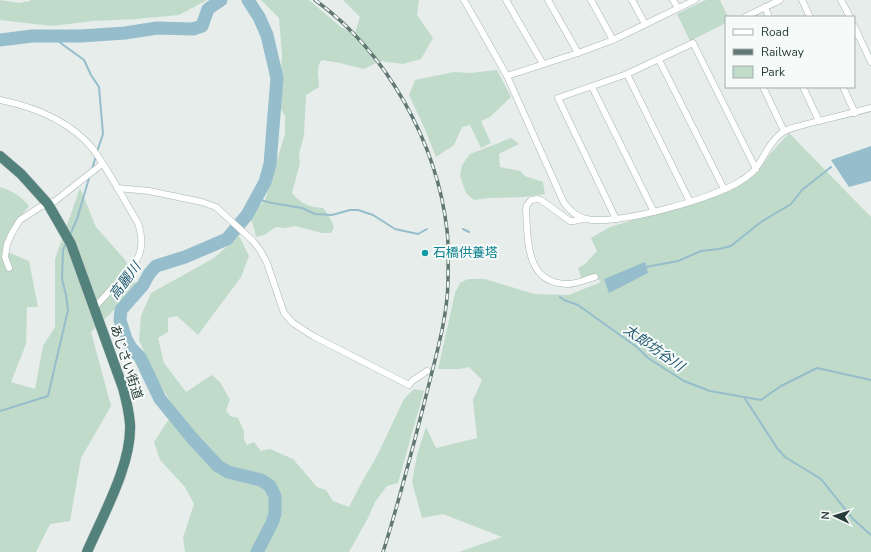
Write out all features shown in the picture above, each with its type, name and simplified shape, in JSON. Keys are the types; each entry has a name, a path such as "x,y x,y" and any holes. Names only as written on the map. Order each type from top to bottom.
{"highway":[{"name":"あじさい街道","path":"0,156 21,174 48,204 71,244 127,402 130,424 125,460 87,552"}],"street":[{"path":"464,0 507,76 564,203 572,212 584,219"},
{"path":"506,0 542,64"},
{"path":"548,0 578,53"},
{"path":"591,0 613,40"},
{"path":"632,0 645,24"},
{"path":"673,0 678,8"},
{"path":"507,76 613,40 695,0"},
{"path":"747,16 780,0"},
{"path":"802,0 810,16"},
{"path":"841,0 849,16"},
{"path":"765,7 769,16"},
{"path":"855,28 871,62"},
{"path":"616,219 558,98 627,74 693,43 756,169"},
{"path":"659,60 724,189"},
{"path":"627,74 690,202"},
{"path":"592,87 654,212"},
{"path":"763,88 784,131"},
{"path":"803,88 819,121"},
{"path":"843,88 855,112"},
{"path":"0,100 23,104 45,112 78,134 93,150 138,223 142,242 139,256 133,267 94,308"},
{"path":"595,277 577,283 561,283 545,277 533,264 529,252 526,209 531,200 541,200 570,221 584,219 599,221 654,212 690,202 742,181 756,169 771,144 784,131 871,108"},
{"path":"9,268 5,257 7,244 20,220 29,213 55,201 102,164"},
{"path":"117,188 149,191 202,202 216,207 253,240 260,250 267,263 284,313 293,323 312,336 409,385 412,381 427,371"}],"green space":[{"path":"0,0 19,3 30,0 207,0 179,15 93,21 52,26 0,20"},
{"path":"261,0 309,0 342,28 355,33 360,17 343,0 419,0 417,15 433,38 421,59 403,64 380,61 364,69 322,60 320,63 318,69 319,87 306,95 304,135 299,154 300,163 292,193 306,204 313,207 323,208 334,227 331,233 322,233 295,226 285,228 276,227 264,235 256,237 251,215 265,200 285,134 285,116 279,106 282,55 279,18"},
{"path":"706,0 720,0 728,16 725,16 725,24 690,41 677,14"},
{"path":"497,70 511,97 490,117 481,121 491,143 481,148 470,125 462,127 454,145 436,157 409,95 415,80 454,72 470,73"},
{"path":"789,133 871,217 871,552 459,552 502,537 443,514 422,518 412,482 417,455 426,427 436,448 477,438 473,400 482,380 469,367 460,369 438,369 455,293 460,283 468,279 485,279 534,294 569,295 601,282 593,274 581,278 578,268 585,264 597,251 591,238 610,227 692,205 744,183 757,173 770,154"},
{"path":"511,138 519,144 499,154 500,167 520,171 525,176 543,182 545,194 524,197 474,200 466,193 460,176 462,165 470,154"},
{"path":"0,187 16,194 29,206 10,230 8,252 29,261 38,307 27,307 26,344 11,382 35,389 43,346 55,327 55,259 80,188 96,227 126,261 136,284 110,314 91,332 111,406 81,458 70,521 50,524 36,552 0,552"},
{"path":"239,236 249,256 241,277 198,335 177,316 168,318 168,332 158,338 164,363 186,392 212,375 220,382 230,400 226,410 230,416 238,418 244,431 244,439 247,445 254,442 261,451 270,449 293,459 317,487 326,490 333,501 349,507 376,458 404,399 414,389 424,391 398,483 387,486 375,502 349,552 185,552 183,538 194,504 185,487 160,460 154,442 167,422 177,412 157,380 139,340 141,316 151,293 214,258"}],"water":[{"path":"871,146 871,181 849,187 831,160"},
{"path":"645,262 648,273 609,293 604,279"}],"waterway":[{"name":"高麗川","path":"0,40 32,36 81,36 125,33 157,28 193,29 202,26 208,9 221,0"},
{"name":"高麗川","path":"248,0 259,17 267,35 277,78 270,164 265,182 247,215 227,239 185,257 156,266 149,274 143,285 121,310 120,320 126,339 131,348 140,357 160,399 192,438 218,466 228,472 261,480 270,486 275,496 275,514 257,552"},
{"path":"51,36 84,60 99,87 103,134 97,152"},
{"path":"92,169 96,156"},
{"path":"646,267 678,261 701,251 731,246 761,222 791,204 802,190 831,167"},
{"path":"70,235 77,219 90,175"},
{"name":"太郎坊谷川","path":"257,199 302,208 315,214 332,215 350,210 358,210 373,215 395,229 418,234 427,229"},
{"name":"太郎坊谷川","path":"463,229 469,232"},
{"path":"0,411 48,396 68,310 62,279 63,250 66,243"},
{"name":"太郎坊谷川","path":"560,297 578,305 638,348 648,358 684,381 710,391 761,400 781,386 817,368 871,380"},
{"path":"744,397 777,448 785,457 821,479 853,519 871,535"}],"railway":[{"path":"315,0 341,21 365,46 386,73 404,102 420,133 432,165 441,197 447,230 448,282 443,327 410,457 383,552"}],"place":[{"name":"石橋供養塔","path":"425,253"}]}
